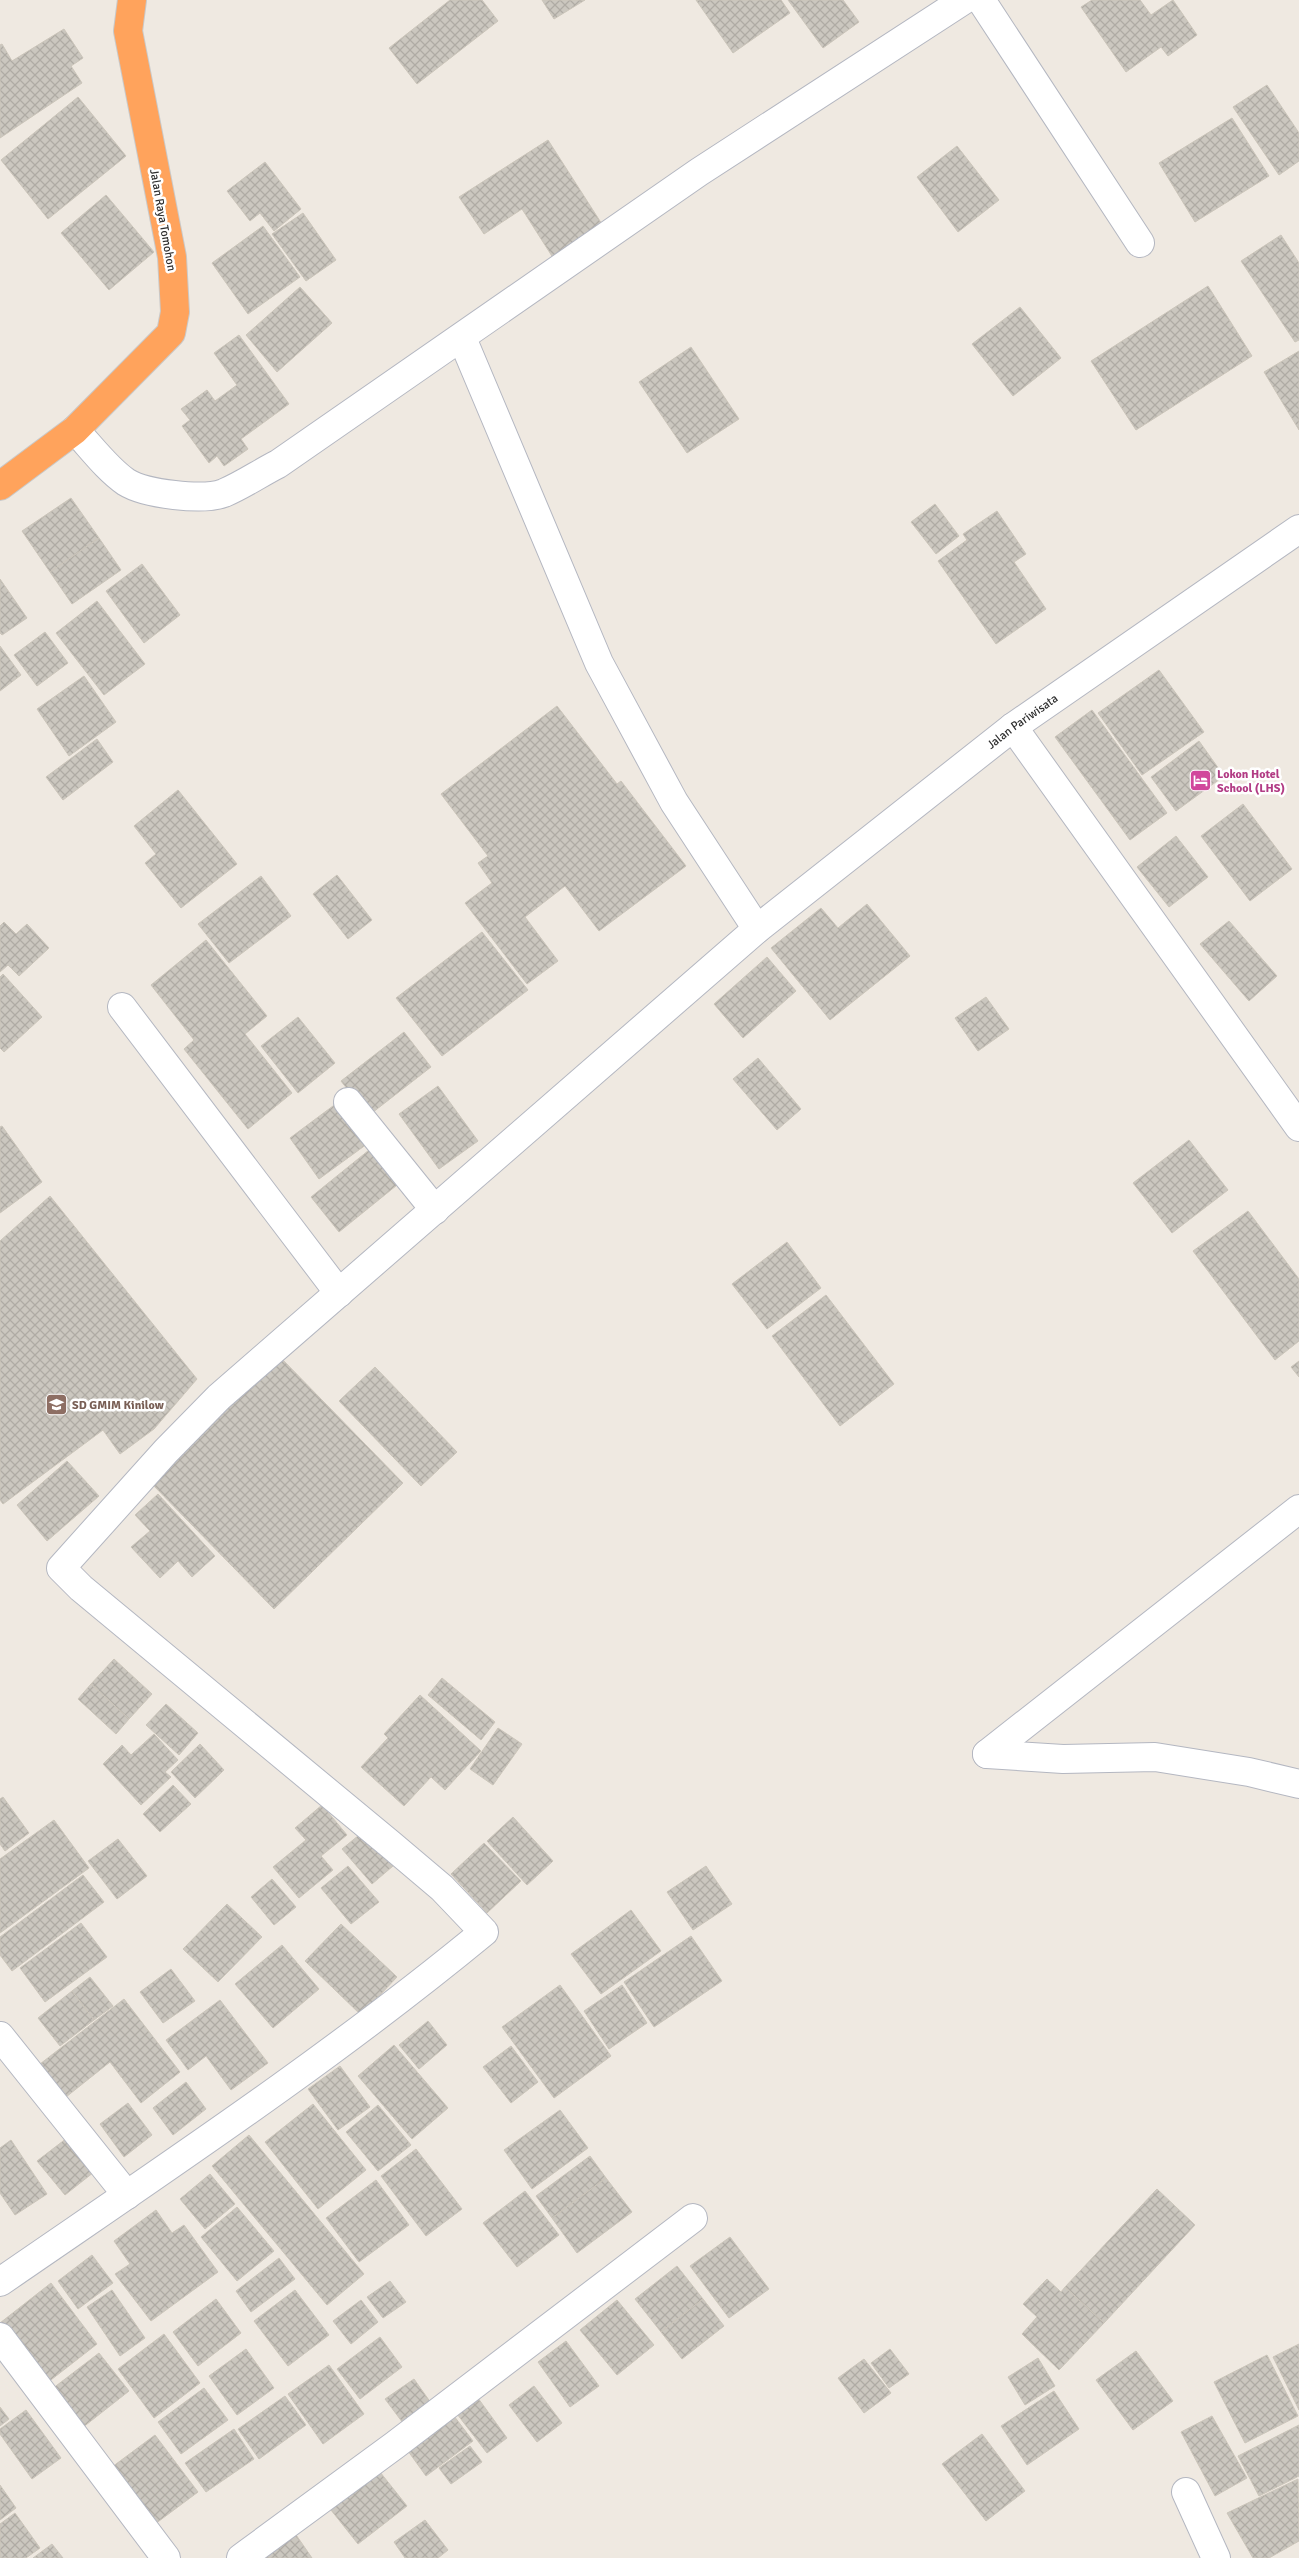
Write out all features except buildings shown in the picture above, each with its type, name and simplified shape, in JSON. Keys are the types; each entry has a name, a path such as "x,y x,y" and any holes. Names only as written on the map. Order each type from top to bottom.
{"highway":[{"name":"Jalan Raya Tomohon","path":"0,486 75,430 171,333 175,312 172,257 128,31 132,0"}],"street":[{"path":"75,430 108,466 128,483 166,494 195,498 223,494 278,464 699,172 964,0"},
{"path":"981,0 1140,243"},
{"path":"462,338 599,663 674,802 756,929"},
{"name":"Jalan Pariwisata","path":"127,2195 256,2106 415,1989 484,1932 442,1888 81,1588 61,1568 166,1451 219,1397 756,929 1013,727 1299,529"},
{"path":"1013,727 1299,1127"},
{"path":"122,1007 339,1293"},
{"path":"348,1102 435,1210"},
{"path":"1299,1510 987,1754 1063,1758 1155,1758 1248,1772 1299,1784"},
{"path":"0,2036 127,2195 0,2282"},
{"path":"241,2558 395,2445 693,2218"},
{"path":"0,2337 166,2558"},
{"path":"1186,2492 1216,2558"}],"place":[{"name":"Lokon Hotel School (LHS)","path":"1201,781"},
{"name":"SD GMIM Kinilow","path":"56,1405"}]}
